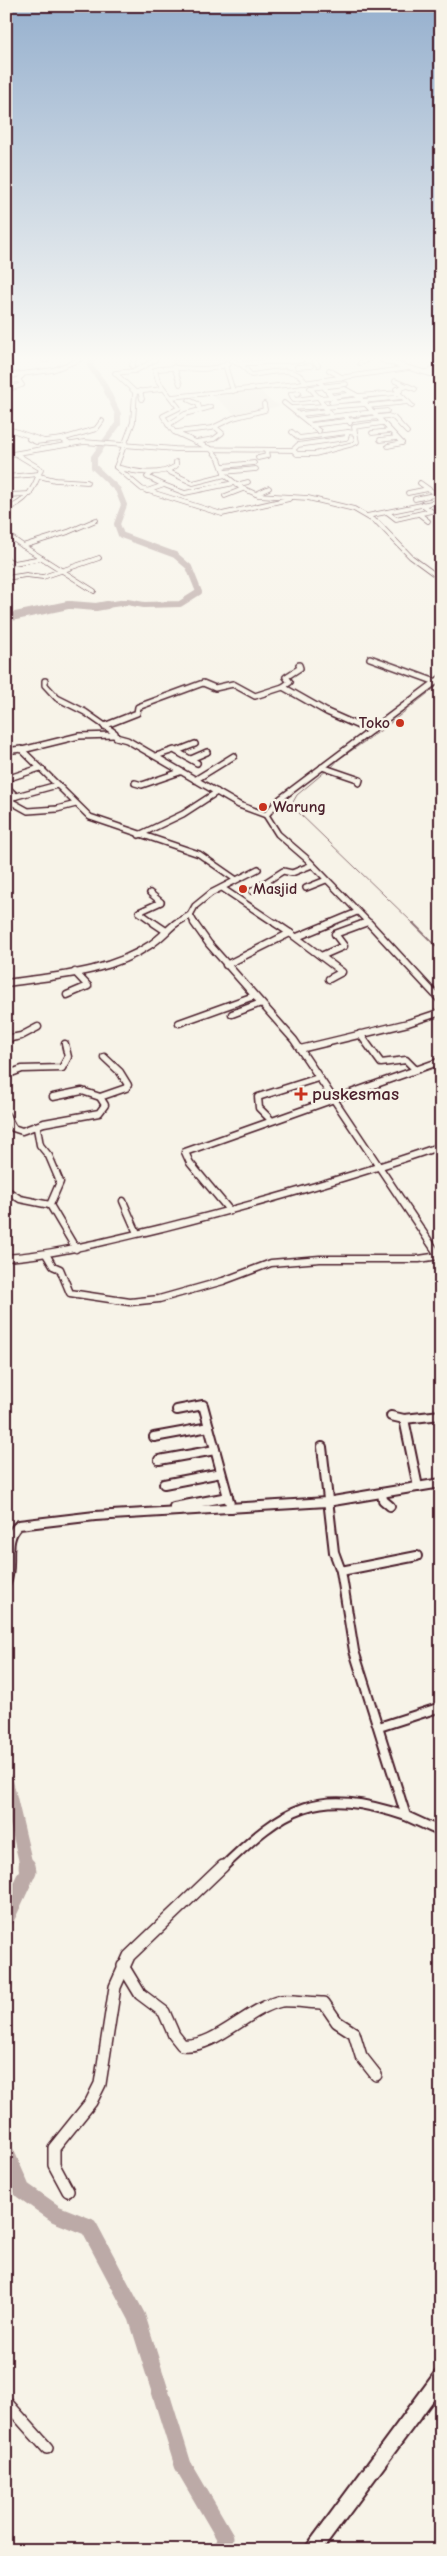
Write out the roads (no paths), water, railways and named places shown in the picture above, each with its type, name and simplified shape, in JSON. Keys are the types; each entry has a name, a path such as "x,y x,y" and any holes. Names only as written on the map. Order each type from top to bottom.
{"highway":[{"path":"312,2550 361,2487 440,2377"}],"street":[{"path":"6,509 18,506 38,484 39,479"},
{"path":"53,479 87,482"},
{"path":"130,479 138,487 147,491 224,514 252,505 294,498 319,500"},
{"path":"152,479 185,492 248,482"},
{"path":"184,479 200,487 201,490"},
{"path":"176,488 206,479"},
{"path":"230,479 243,489 255,494 319,500 354,509 368,516 390,533 411,557 441,579"},
{"path":"426,487 428,480"},
{"path":"368,516 440,501 438,494 420,483"},
{"path":"147,491 164,485"},
{"path":"408,487 414,492"},
{"path":"408,493 426,487"},
{"path":"255,494 269,488"},
{"path":"225,496 243,489"},
{"path":"6,495 30,494"},
{"path":"416,499 438,494"},
{"path":"396,519 431,511 422,504"},
{"path":"408,508 428,521"},
{"path":"387,512 401,523"},
{"path":"23,546 68,532 96,520"},
{"path":"6,534 94,592"},
{"path":"6,559 16,563 42,558"},
{"path":"6,578 26,575 43,577 99,558"},
{"path":"370,658 438,680"},
{"path":"104,726 137,713 138,708 203,683 214,688 233,684 255,696 283,688 290,682 286,677 300,668 299,665"},
{"path":"266,815 280,798 324,768 438,680"},
{"path":"45,681 45,685 53,695 104,726 115,735 156,756 194,780 255,812 266,815"},
{"path":"283,688 327,712 370,731"},
{"path":"6,751 22,750 79,736 115,735"},
{"path":"156,756 195,744"},
{"path":"22,750 86,815 95,820 173,848 199,854 235,878 242,878 258,869"},
{"path":"177,751 197,763"},
{"path":"191,760 207,752"},
{"path":"194,780 234,756"},
{"path":"6,779 40,768"},
{"path":"324,768 360,780 359,783"},
{"path":"135,783 142,785 180,772"},
{"path":"57,785 10,798 10,802 28,811 57,809 76,804"},
{"path":"6,787 16,796"},
{"path":"139,835 183,814 217,792"},
{"path":"266,815 270,824 279,834 312,865 441,1001"},
{"path":"252,891 284,871 292,873 312,865"},
{"path":"6,983 107,966 126,958 152,945 178,920 190,914 199,901 235,878"},
{"path":"306,888 326,880"},
{"path":"222,888 296,937 342,972 329,979"},
{"path":"150,893 161,902 139,912 166,931"},
{"path":"296,937 357,912"},
{"path":"190,914 202,936 300,1049 377,1168 440,1258"},
{"path":"321,956 344,946 335,934 367,922"},
{"path":"226,965 290,933"},
{"path":"68,995 88,986 75,972"},
{"path":"179,1023 254,996"},
{"path":"232,1014 261,1003"},
{"path":"300,1049 441,1012"},
{"path":"6,1039 21,1038 29,1031 38,1027"},
{"path":"360,1034 381,1063 406,1060 415,1069"},
{"path":"6,1075 22,1070 62,1068 68,1057 65,1044"},
{"path":"53,1097 82,1091 100,1097 126,1088 128,1085 120,1072 104,1057"},
{"path":"230,1211 184,1154 331,1098 441,1061"},
{"path":"271,1120 259,1108 258,1097 318,1078"},
{"path":"6,1115 14,1131 36,1128 44,1123 99,1113 105,1105 100,1097"},
{"path":"36,1128 40,1144 49,1156 60,1182 50,1205"},
{"path":"6,1258 76,1250 230,1211 377,1168 441,1146"},
{"path":"6,1190 20,1199 50,1205 76,1250"},
{"path":"124,1201 137,1234"},
{"path":"46,1254 52,1266 60,1270 70,1293 130,1302 159,1299 184,1293 271,1264 320,1259 440,1258"},
{"path":"178,1410 203,1405 230,1508"},
{"path":"391,1416 404,1419 441,1415"},
{"path":"404,1419 418,1487"},
{"path":"154,1437 209,1427"},
{"path":"322,1447 334,1552 341,1571 354,1651 399,1788 406,1816"},
{"path":"159,1460 215,1450"},
{"path":"164,1484 221,1473"},
{"path":"6,1583 11,1573 7,1542 10,1532 19,1525 95,1516 327,1502 441,1482"},
{"path":"382,1493 383,1500 390,1506"},
{"path":"174,1507 228,1497"},
{"path":"341,1571 417,1556"},
{"path":"378,1727 441,1707"},
{"path":"68,2191 54,2169 52,2156 60,2138 92,2102 100,2084 115,1987 123,1966 140,1944 273,1821 305,1804 366,1803 406,1816 441,1832"},
{"path":"123,1966 140,1994 164,2012 174,2035 182,2044 191,2046 205,2041 274,2002 288,2001 297,2004 320,2001 328,2006 337,2022 354,2033 362,2056 376,2075"},
{"path":"6,2402 48,2448"}],"waterway":[{"path":"100,606 127,602 144,605 180,604 199,592 189,567 175,555 121,535 117,524 124,505 118,490 107,479"},
{"path":"63,606 68,605"},
{"path":"71,605 84,606"},
{"path":"84,606 96,607 107,605"},
{"path":"6,618 63,606"},
{"path":"63,606 84,606"},
{"path":"84,606 88,606"},
{"path":"331,768 339,759 380,731 441,683"},
{"path":"327,770 297,795 293,802 299,813 414,924"},
{"path":"414,924 441,951"},
{"path":"6,1779 27,1868"},
{"path":"6,1918 28,1871 27,1866"},
{"path":"6,2153 22,2190 56,2214 89,2227 137,2317 183,2465 225,2537 223,2550"}],"place":[{"name":"Toko","path":"400,723"},
{"name":"Warung","path":"263,807"},
{"name":"Masjid","path":"243,889"},
{"name":"puskesmas","path":"301,1094"}]}
